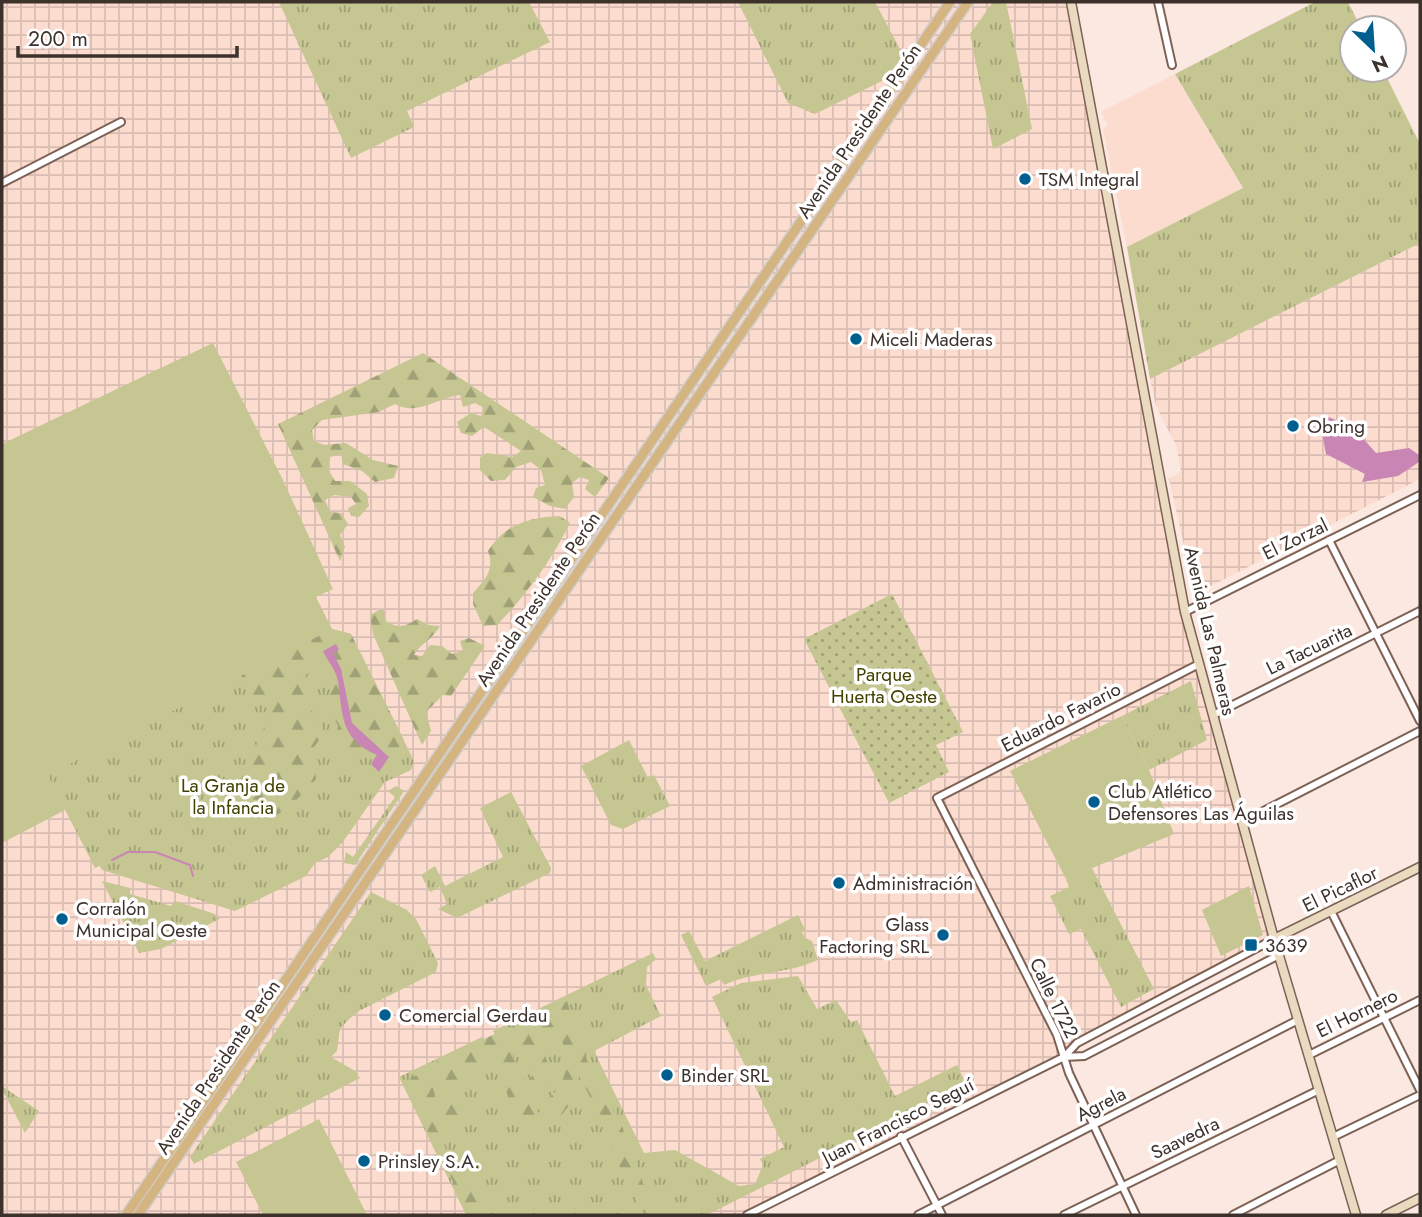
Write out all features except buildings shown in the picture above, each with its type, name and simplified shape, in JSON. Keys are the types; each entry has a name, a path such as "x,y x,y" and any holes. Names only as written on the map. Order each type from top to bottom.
{"main road":[{"name":"Avenida Presidente Perón","path":"126,1215 950,2"},
{"name":"Avenida Presidente Perón","path":"138,1215 968,2"},
{"name":"Avenida Las Palmeras","path":"1071,2 1185,612 1274,939 1356,1215"},
{"name":"El Picaflor","path":"1274,939 1420,867"},
{"path":"1386,1215 1420,1198"}],"street":[{"path":"1158,2 1172,65"},
{"path":"2,183 121,122"},
{"name":"El Zorzal","path":"1185,612 1420,495"},
{"path":"1329,540 1420,721"},
{"name":"La Tacuarita","path":"1213,715 1420,611"},
{"name":"Eduardo Favario","path":"937,798 1199,664"},
{"path":"1242,822 1420,731"},
{"name":"Calle 1722","path":"937,798 1057,1035 1064,1057 1136,1215"},
{"path":"1331,911 1420,1093 1333,1137"},
{"path":"1064,1057 1077,1043 1274,939"},
{"path":"1064,1057 1084,1056 1279,955"},
{"name":"El Hornero","path":"1309,1055 1420,1000"},
{"name":"Agrela","path":"918,1215 1298,1020"},
{"name":"Juan Francisco Seguí","path":"747,1215 1064,1057"},
{"name":"Saavedra","path":"1064,1215 1319,1090"},
{"path":"901,1136 942,1215"},
{"path":"1233,1215 1340,1160"}],"shaded area":[{"path":"2,2 1071,2 1185,612 1274,939 1077,1043 1064,1057 747,1215 2,1215"},
{"path":"1175,74 1243,189 1127,247 1103,130 1108,125 1101,112"},
{"name":"Obring","path":"1420,243 1420,479 1195,594 1169,479 1181,471 1176,445 1156,406 1150,379"},
{"path":"1328,417 1352,426 1376,453 1409,448 1419,455 1419,462 1398,476 1362,482 1365,474 1326,454 1320,422"},
{"path":"336,644 339,650 333,653 341,669 352,723 389,757 379,772 371,764 377,755 356,742 346,725 337,677 323,651"}],"green space":[{"path":"279,2 529,2 550,42 407,111 414,127 351,158"},
{"path":"738,2 875,2 903,55 886,79 815,114 788,103"},
{"path":"993,2 1006,2 1032,129 993,149 970,34"},
{"path":"1315,2 1348,2 1354,14 1338,14 1338,84 1390,84 1420,144 1420,243 1150,379 1127,247 1243,188 1175,74"},
{"path":"213,343 282,478 333,589 316,597 332,629 48,775 65,810 2,843 2,444"},
{"path":"423,353 609,478 595,497 585,489 589,480 580,477 572,483 574,497 565,509 550,506 533,497 536,488 545,485 541,470 531,462 516,467 505,480 491,481 480,470 480,457 487,453 512,457 521,451 484,427 472,436 461,433 457,422 471,413 481,416 484,408 475,403 463,407 460,395 419,407 395,404 379,412 322,420 312,430 314,441 324,445 346,443 373,460 398,466 394,478 375,482 362,471 343,464 341,454 330,457 328,469 335,481 350,481 367,494 369,506 359,517 351,516 348,508 356,504 351,497 334,495 325,500 330,512 341,513 348,524 340,535 345,547 340,561 278,424"},
{"path":"560,516 570,523 537,577 497,625 483,626 473,604 473,593 485,579 490,564 488,551 494,542 518,524 538,518"},
{"name":"Parque Huerta Oeste","path":"892,594 963,732 936,745 949,772 889,803 804,639"},
{"path":"384,610 385,620 393,625 405,625 417,619 428,625 440,626 414,655 422,656 430,645 442,646 452,654 463,651 460,641 469,638 485,646 451,696 443,695 426,712 431,731 422,745 373,634 370,615"},
{"name":"La Granja de la Infancia","path":"332,629 351,634 414,761 411,770 385,782 342,843 328,857 315,863 306,876 235,911 102,870 100,866 95,868 47,775"},
{"path":"332,629 351,634 404,740 396,751 382,750 347,758 334,745 338,726 328,704 333,682 321,670 327,657 298,682 312,696 310,708 324,733 314,747 316,779 292,804 271,818 250,823 240,819 229,806 272,710 251,701 241,675"},
{"path":"1191,681 1207,740 1149,770 1122,716"},
{"name":"Club Atlético Defensores Las Águilas","path":"1122,716 1149,770 1174,834 1066,879 1010,771"},
{"path":"629,740 648,778 654,775 670,806 623,829 611,825 581,766"},
{"path":"396,786 404,791 355,865 344,863 346,852 353,857 395,797 388,791"},
{"path":"511,792 551,868 550,873 457,918 438,909 447,904 440,887 430,892 421,875 435,866 445,886 503,857 480,808"},
{"path":"1092,868 1154,989 1121,1007 1081,929 1069,934 1050,896 1069,887 1066,879"},
{"path":"102,881 130,888 130,894 171,906 175,901 215,914 219,919 161,949 139,953"},
{"path":"1249,886 1263,935 1221,956 1202,910"},
{"path":"371,892 407,910 416,919 438,963 436,972 357,1012 340,1028 337,1051 331,1057 355,1071 360,1078 194,1164 190,1157"},
{"path":"798,915 805,930 802,932 805,938 812,941 818,960 724,985 721,979 706,986 681,935 689,931 705,961"},
{"path":"653,953 656,959 647,967 646,985 661,1016 594,1051 644,1153 675,1150 739,1186 755,1184 763,1165 760,1159 784,1147 712,997 741,983 798,976 817,1009 836,1000 851,1022 857,1020 895,1096 957,1065 966,1084 707,1215 466,1215 399,1077 482,1037 503,1072 514,1067 493,1031"},
{"path":"567,1001 576,1031 588,1042 586,1056 589,1067 623,1128 627,1149 640,1171 643,1184 651,1191 661,1215 645,1215 611,1150 605,1125 578,1074 571,1103 560,1117 549,1115 548,1099 560,1086 565,1070 565,1053 560,1036 551,1040 545,1056 554,1079 544,1091 533,1094 528,1082 532,1076 525,1054 517,1044 508,1045 543,1123 539,1132 525,1128 498,1074 486,1058 478,1070 452,1088 431,1080 436,1100 443,1107 445,1096 461,1096 476,1103 478,1110 465,1114 439,1132 450,1159 468,1153 480,1157 476,1164 485,1179 478,1189 481,1215 469,1215 407,1085 412,1077 425,1073 438,1060"},
{"path":"2,1086 39,1111 25,1133 2,1089"},
{"path":"319,1119 367,1215 263,1215 236,1162"}],"waterway":[{"path":"112,860 128,852 155,852 190,865 193,876"}],"place":[{"name":"TSM Integral","path":"1025,179"},
{"name":"Miceli Maderas","path":"856,339"},
{"name":"Obring","path":"1293,426"},
{"name":"Club Atlético Defensores Las Águilas","path":"1094,802"},
{"name":"Administración","path":"839,883"},
{"name":"Corralón Municipal Oeste","path":"62,919"},
{"name":"Glass Factoring SRL","path":"943,935"},
{"name":"3639","path":"1251,945"},
{"name":"Comercial Gerdau","path":"385,1015"},
{"name":"Binder SRL","path":"667,1075"},
{"name":"Prinsley S.A.","path":"364,1161"}]}
